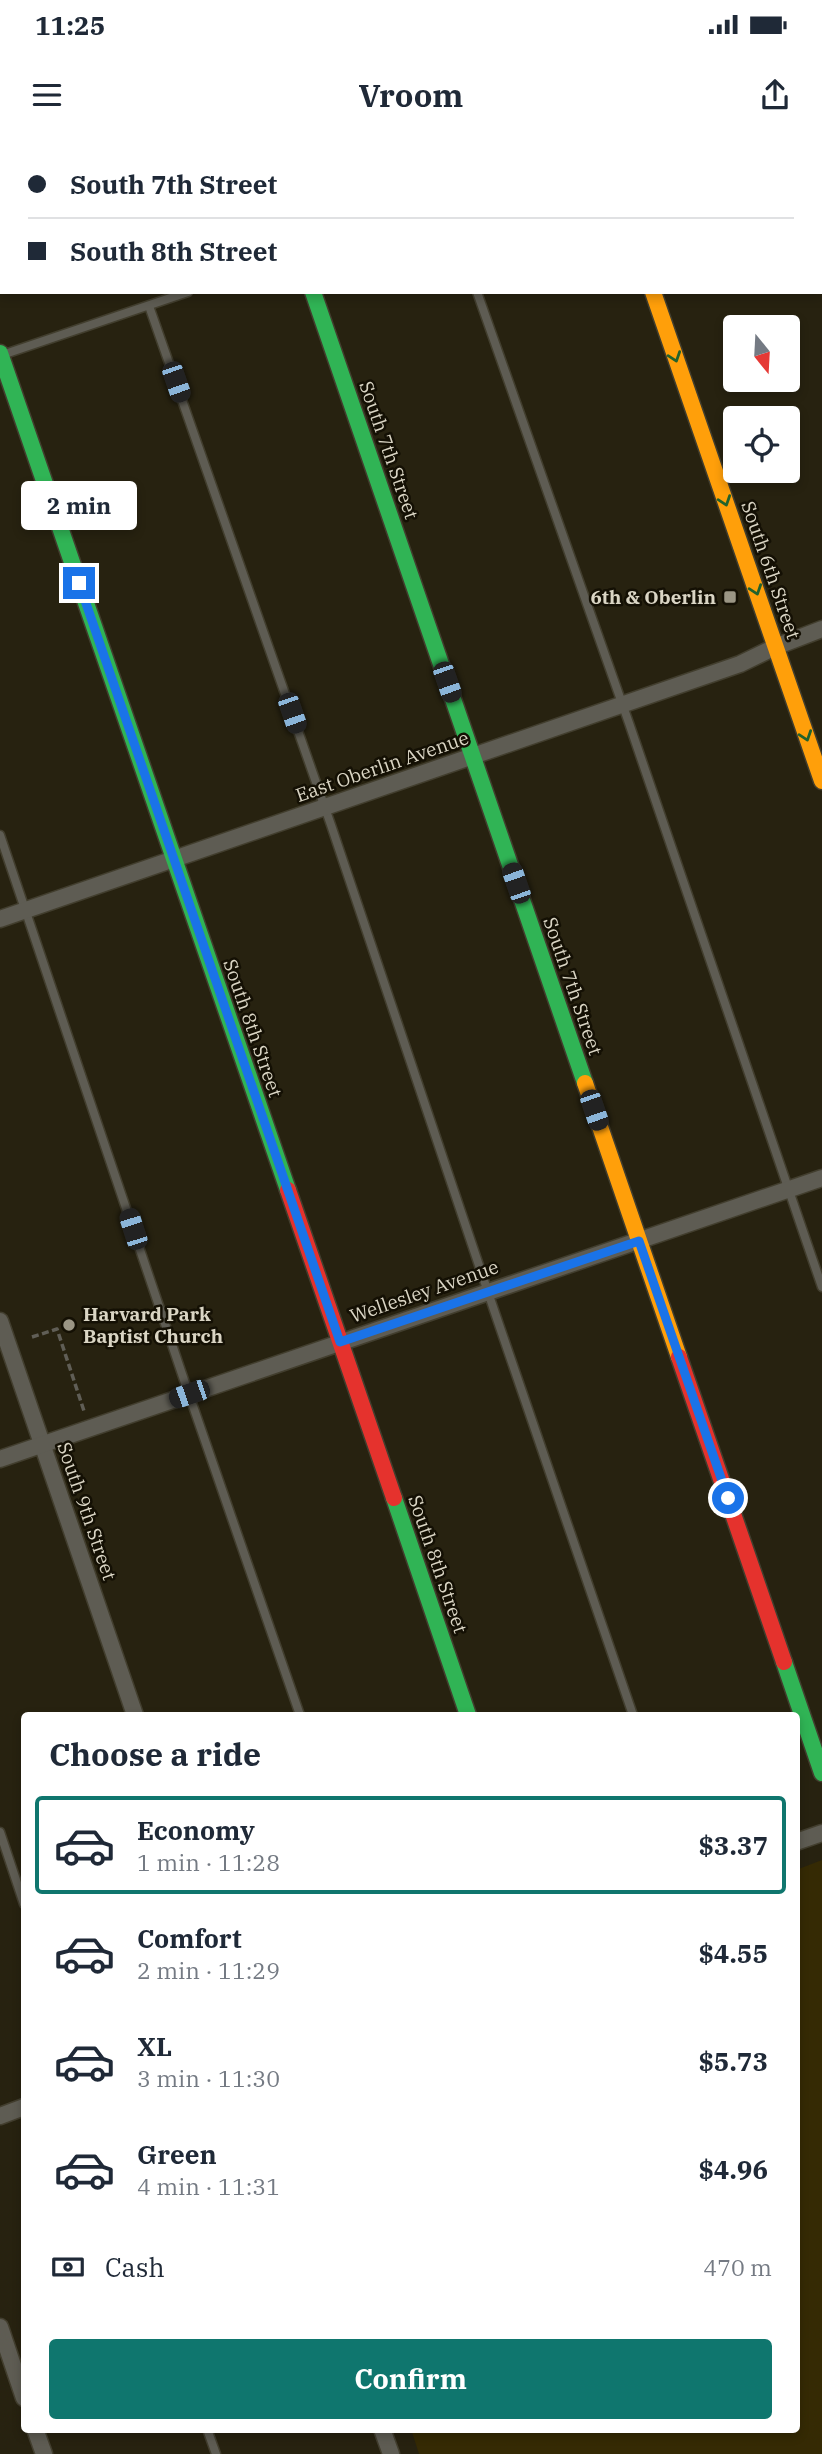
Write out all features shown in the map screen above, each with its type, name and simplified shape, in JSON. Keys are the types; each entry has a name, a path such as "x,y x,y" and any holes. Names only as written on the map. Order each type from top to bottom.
{"street":[{"name":"South 7th Street","path":"314,294 822,1773"},
{"name":"South 6th Street","path":"654,294 822,781"},
{"name":"South 8th Street","path":"0,355 467,1712"},
{"name":"East Oberlin Avenue","path":"0,919 740,664 775,646 822,629"},
{"name":"Wellesley Avenue","path":"0,1459 822,1178"},
{"name":"South 9th Street","path":"0,1321 134,1712"},
{"path":"800,1841 822,1833"},
{"path":"0,2116 21,2108"},
{"path":"0,2327 21,2389"},
{"path":"36,2433 44,2454"},
{"path":"383,2433 391,2454"}],"lane":[{"path":"0,355 182,294"},
{"path":"478,294 822,1287"},
{"path":"149,306 325,808 631,1712"},
{"path":"0,835 299,1712"},
{"path":"0,1832 21,1895"},
{"path":"208,2433 216,2454"}],"path":[{"path":"32,1337 57,1329 82,1407"}],"shaded area":[{"path":"822,1860 822,2454 419,2454 412,2433 800,2433 800,1868"}],"traffic: fast":[{"path":"314,294 585,1083"},
{"path":"0,353 288,1190"},
{"path":"394,1498 467,1712"},
{"path":"784,1662 822,1773"}],"traffic: slow":[{"path":"654,294 822,781"},
{"path":"585,1083 679,1357"}],"traffic: jam":[{"path":"288,1190 394,1498"},
{"path":"679,1357 784,1662"}],"place":[{"name":"6th & Oberlin","path":"730,597"},
{"name":"Harvard Park Baptist Church","path":"69,1325"}],"route":[{"path":"79,583 340,1342 639,1241 728,1498"}]}
